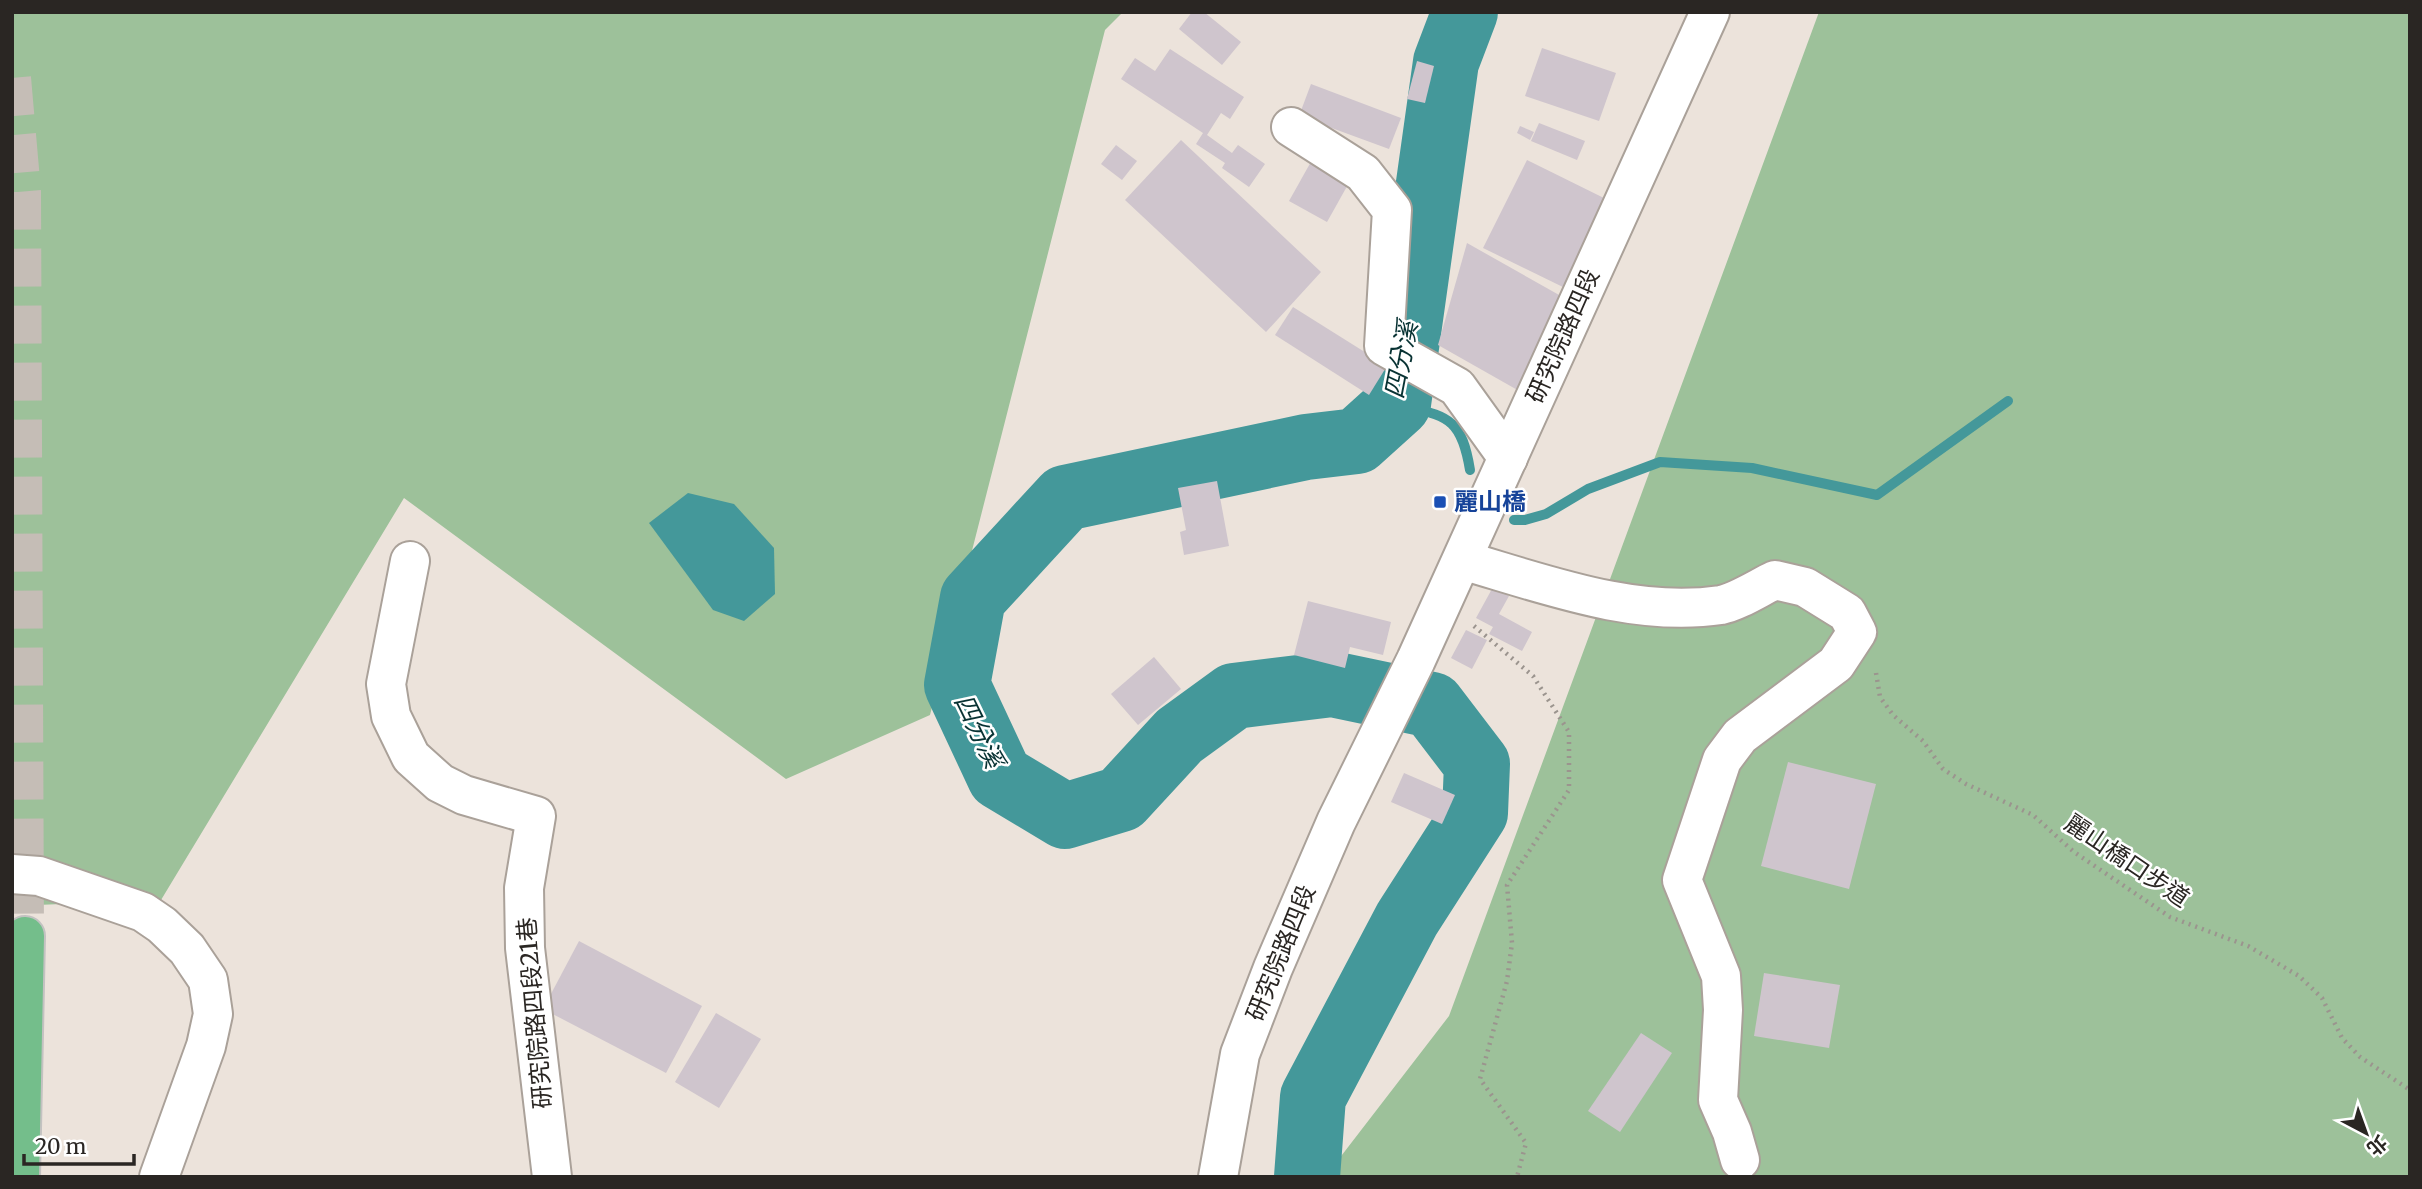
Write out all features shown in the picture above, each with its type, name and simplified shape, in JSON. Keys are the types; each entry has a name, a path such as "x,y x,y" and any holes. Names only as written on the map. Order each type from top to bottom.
{"highway":[{"path":"20,1177 25,936"}],"street":[{"name":"研究院路四段","path":"1218,1177 1240,1054 1273,968 1320,859 1443,602 1710,12"},
{"path":"1291,127 1363,173 1392,210 1384,346 1457,387 1508,458"},
{"path":"1462,560 1573,592 1656,608 1724,605 1775,580 1805,587 1847,613 1857,632 1836,664 1740,736 1722,760 1682,880 1721,976 1723,1010 1718,1100 1732,1132 1740,1160"},
{"name":"研究院路四段21巷","path":"411,561 386,684 391,716 411,757 440,783 464,795 536,816 524,888 525,948 552,1177"},
{"path":"12,874 40,876 143,912 162,925 187,949 208,980 212,1014 206,1046 159,1177"}],"path":[{"path":"1443,602 1533,676 1569,732 1569,790 1507,885 1512,943 1509,968 1480,1079 1526,1143 1517,1177"},
{"name":"麗山橋口步道","path":"1857,632 1872,659 1881,697 1893,715 1923,741 1943,769 1966,784 2033,815 2074,852 2170,917 2248,946 2299,976 2322,998 2342,1038 2360,1058 2410,1090"}],"green space":[{"path":"12,12 1123,12 1105,30 930,715 786,779 404,498 161,900 12,906"},
{"path":"1819,12 2410,12 2410,1177 1325,1177 1449,1016"}],"water":[{"path":"688,493 734,504 774,548 775,594 744,621 713,610 649,523"}],"building":[{"path":"1192,12 1204,12 1241,42 1222,65 1179,29"},
{"path":"1542,48 1616,73 1599,121 1525,96"},
{"path":"1170,49 1244,97 1230,119 1221,113 1207,135 1232,153 1238,145 1265,164 1249,187 1222,168 1225,163 1196,144 1203,133 1121,79 1135,58 1155,71"},
{"path":"1417,61 1434,66 1425,103 1407,99"},
{"path":"1311,84 1401,118 1389,149 1299,116"},
{"path":"1539,123 1585,141 1577,160 1531,141"},
{"path":"1520,126 1534,132 1530,140 1517,133"},
{"path":"1181,140 1321,272 1266,332 1125,200"},
{"path":"1116,145 1137,161 1122,180 1101,164"},
{"path":"1312,160 1350,181 1327,222 1289,201"},
{"path":"1527,160 1610,201 1567,289 1483,248"},
{"path":"1467,243 1568,300 1521,392 1438,345"},
{"path":"1293,307 1387,366 1369,395 1275,335"},
{"path":"1217,481 1229,546 1184,555 1180,532 1186,530 1178,488"},
{"path":"1493,587 1509,596 1499,614 1532,632 1522,651 1489,634 1493,627 1476,618"},
{"path":"1308,601 1391,622 1383,655 1350,647 1345,668 1294,655"},
{"path":"1466,630 1487,640 1472,669 1451,658"},
{"path":"1154,657 1181,689 1138,725 1111,694"},
{"path":"1788,762 1876,784 1849,889 1761,866"},
{"path":"1404,773 1455,795 1442,824 1391,802"},
{"path":"579,941 702,1006 666,1073 543,1009"},
{"path":"1764,973 1840,985 1829,1048 1754,1036"},
{"path":"716,1013 761,1039 719,1108 675,1082"},
{"path":"1641,1033 1672,1053 1620,1132 1588,1111"}],"waterway":[{"name":"四分溪","path":"1307,1177 1313,1097 1407,919 1475,813 1477,764 1432,705 1332,684 1234,696 1179,736 1121,799 1065,816 1000,777 957,685 973,598 1065,498 1306,447 1357,441 1398,404 1446,62 1465,12"},
{"path":"1514,520 1546,514 1588,489 1660,462 1752,468 1877,495 2008,401"},
{"path":"1398,404 1449,421 1462,438 1470,470"}],"tunnel":[{"path":"12,78 22,192 25,936"}],"place":[{"name":"麗山橋","path":"1440,502"}]}
